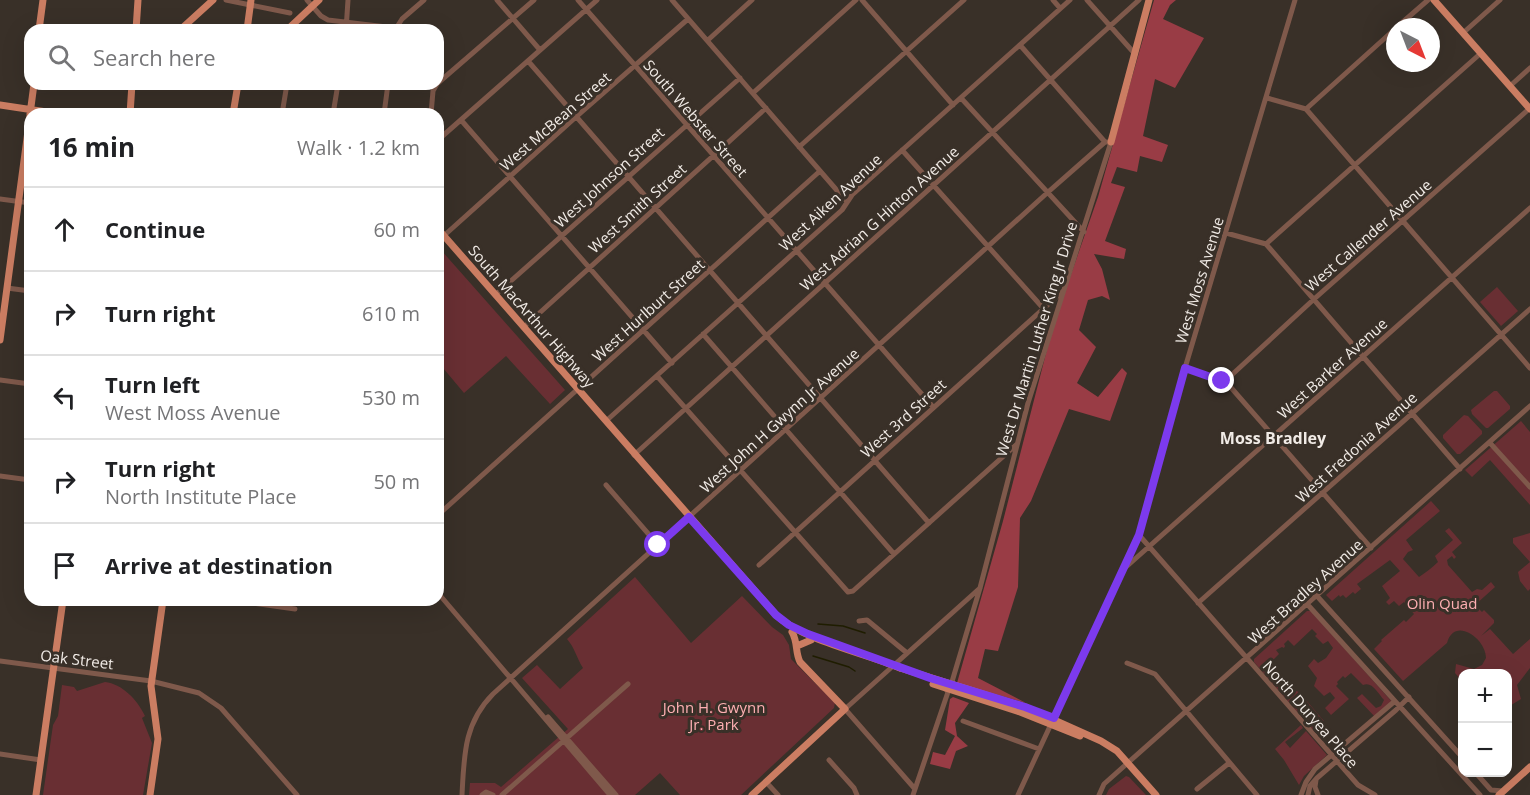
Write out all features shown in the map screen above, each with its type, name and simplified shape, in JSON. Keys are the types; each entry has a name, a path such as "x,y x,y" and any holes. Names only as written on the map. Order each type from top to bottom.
{"main road":[{"path":"40,24 43,0"},
{"path":"136,24 138,0"},
{"path":"187,24 213,0"},
{"path":"291,24 310,3 319,0"},
{"name":"West Dr Martin Luther King Jr Drive","path":"1108,142 1149,0"},
{"path":"1434,0 1530,108"},
{"path":"248,24 251,3"},
{"path":"31,108 33,90"},
{"path":"130,108 132,90"},
{"path":"234,108 237,90"},
{"path":"0,105 24,110"},
{"path":"0,340 24,162"},
{"name":"South MacArthur Highway","path":"444,241 524,327 748,585"},
{"path":"748,585 772,617 792,632 1052,722 1109,745 1156,795"},
{"path":"748,585 780,619 793,628 885,665"},
{"path":"36,795 62,606"},
{"path":"150,795 158,743 151,681 162,606"},
{"path":"752,795 845,709 807,670 797,656 797,646 792,632"},
{"path":"797,646 802,636"},
{"path":"797,646 811,640"},
{"path":"1501,793 1530,767"}],"street":[{"path":"226,0 251,3 290,14"},
{"path":"347,24 348,0"},
{"path":"398,24 424,0"},
{"path":"497,0 540,50"},
{"path":"444,79 534,0"},
{"name":"South Webster Street","path":"578,0 933,407"},
{"path":"444,135 597,0"},
{"path":"672,0 847,202"},
{"path":"708,40 752,0"},
{"path":"753,93 856,0"},
{"path":"862,0 953,105"},
{"path":"799,147 964,0"},
{"path":"1053,0 1060,8"},
{"name":"West Aiken Avenue","path":"606,422 842,210 855,193 902,150 1070,0"},
{"path":"1087,0 1135,54"},
{"name":"West Adrian G Hinton Avenue","path":"634,455 1139,0"},
{"name":"West Moss Avenue","path":"1018,795 1139,535 1185,368 1295,0"},
{"path":"1407,18 1428,0"},
{"path":"1463,33 1500,0"},
{"path":"310,3 321,16 328,20 366,24"},
{"name":"West McBean Street","path":"444,235 688,19"},
{"path":"1306,109 1386,37"},
{"path":"1020,45 1108,142"},
{"path":"1266,244 1481,53"},
{"path":"528,61 928,523"},
{"path":"1510,86 1530,68"},
{"name":"West Johnson Street","path":"495,295 740,78"},
{"path":"283,108 286,90"},
{"path":"334,108 337,90"},
{"path":"385,108 387,90"},
{"path":"432,108 435,90"},
{"path":"962,98 1083,232"},
{"path":"1267,98 1306,109 1530,368"},
{"name":"West Smith Street","path":"524,327 766,108"},
{"name":"West Callender Avenue","path":"1224,382 1530,108"},
{"path":"461,120 672,363"},
{"name":"West John H Gwynn Jr Avenue","path":"462,795 464,753 472,723 486,701 988,246 1108,142"},
{"name":"West Dr Martin Luther King Jr Drive","path":"914,792 948,693 980,588 1017,443 1083,232 1108,142"},
{"path":"902,150 1043,308"},
{"name":"West Hurlburt Street","path":"444,510 820,171"},
{"path":"0,199 24,202"},
{"name":"West Barker Avenue","path":"1123,571 1530,208"},
{"path":"1226,233 1266,244 1460,469"},
{"path":"7,288 24,290"},
{"name":"West 3rd Street","path":"759,565 1065,290"},
{"name":"West Fredonia Avenue","path":"1198,603 1530,309"},
{"path":"703,334 894,554"},
{"path":"1185,368 1224,382 1371,548"},
{"path":"657,376 844,590 849,592 1017,443"},
{"path":"0,380 24,383"},
{"name":"West Bradley Avenue","path":"1099,795 1104,784 1530,406"},
{"path":"1490,443 1530,487"},
{"path":"0,476 24,479"},
{"path":"606,485 658,545"},
{"name":"North Duryea Place","path":"1139,535 1362,789 1374,795"},
{"path":"914,792 845,709 980,588"},
{"path":"1317,596 1458,752"},
{"path":"444,600 616,795"},
{"path":"1308,605 1480,795"},
{"path":"280,606 295,609"},
{"path":"859,621 867,620 907,653"},
{"name":"Oak Street","path":"0,661 151,681 194,691 221,708 297,795"},
{"path":"1127,663 1152,672 1257,795"},
{"path":"502,795 628,684"},
{"path":"1301,795 1310,775 1334,758 1398,703 1409,697"},
{"path":"963,721 1039,749"},
{"path":"566,740 610,795"},
{"path":"0,754 41,760"},
{"path":"1308,795 1310,786 1334,758"},
{"path":"829,760 854,788 857,795"},
{"path":"1197,789 1229,763"},
{"path":"1479,777 1491,790 1501,793"},
{"path":"1317,778 1315,787 1318,795"},
{"path":"766,782 778,795"},
{"path":"482,795 486,792 492,795"}],"green space":[{"path":"444,253 565,390 550,404 506,356 464,393 444,369"},
{"path":"1497,287 1518,311 1501,326 1480,302"},
{"path":"1497,391 1510,409 1486,428 1471,410"},
{"path":"1464,415 1468,416 1482,431 1482,434 1460,454 1457,454 1443,435"},
{"path":"1521,421 1530,432 1530,505 1490,460 1472,477 1465,470"},
{"name":"Olin Quad","path":"1431,501 1440,511 1406,540 1413,550 1408,552 1403,559 1419,577 1438,562 1435,556 1453,540 1445,531 1449,528 1462,543 1452,552 1456,557 1454,559 1452,556 1447,560 1448,565 1472,592 1477,589 1482,590 1491,582 1495,587 1475,605 1494,620 1494,623 1481,636 1490,629 1513,654 1530,639 1530,668 1517,685 1521,699 1512,705 1512,669 1474,669 1482,665 1486,658 1485,651 1476,637 1462,631 1456,631 1451,635 1447,643 1403,681 1374,649 1381,640 1414,614 1404,602 1399,606 1394,601 1389,605 1386,602 1390,598 1382,586 1400,571 1390,560 1357,584 1361,589 1355,594 1353,592 1346,598 1339,595 1332,601 1326,595"},
{"path":"1530,533 1530,562 1513,543 1513,538"},
{"path":"1530,562 1530,589 1528,591 1520,581 1518,572"},
{"name":"John H. Gwynn Jr. Park","path":"635,577 691,643 742,596 783,635 789,645 791,659 835,703 834,708 741,795 680,795 660,773 635,795 469,795 470,783 495,783 501,787 568,729 522,678 537,665 560,689 583,668 567,639"},
{"path":"1307,611 1311,611 1393,703 1376,718 1357,698 1362,694 1376,708 1381,706 1384,700 1372,686 1363,685 1351,673 1345,678 1343,676 1336,686 1349,699 1331,715 1325,708 1335,698 1330,692 1324,696 1314,686 1317,678 1308,666 1314,659 1318,663 1326,658 1333,648 1328,641 1323,644 1312,629 1294,646 1288,640 1284,648 1276,650 1279,654 1268,665 1279,677 1289,681 1290,689 1299,692 1296,696 1302,703 1306,700 1324,721 1314,731 1254,662 1254,659"},
{"name":"Olin Quad","path":"1456,664 1474,669 1458,669 1458,676 1455,673"},
{"path":"105,682 128,693 145,716 142,718 152,743 143,795 43,795 53,725 58,716 62,685 74,687 77,691"},
{"path":"1301,725 1303,728 1285,742 1290,748 1306,731 1327,755 1304,776 1299,785 1275,749"},
{"path":"1126,776 1146,795 1106,795 1109,789"}],"shaded area":[{"path":"1154,0 1176,0 1170,5 1163,19 1204,38 1175,88 1155,79 1143,136 1168,145 1162,162 1140,156 1137,172 1117,167 1111,183 1125,187 1105,241 1126,249 1124,259 1094,254 1102,269 1110,300 1102,296 1088,300 1079,330 1096,347 1077,383 1098,397 1122,368 1127,373 1110,421 1069,409 1031,501 1020,518 1018,587 998,651 985,649 978,678 1026,703 957,683 1003,521 1053,326 1098,197"},
{"path":"953,697 969,703 955,723 957,736 968,746 956,751 950,769 930,764 933,752 945,755 955,736 945,730 950,699"}],"waterway":[{"path":"818,624 843,626 865,633"},
{"path":"813,656 855,671"}],"district":[{"name":"Moss Bradley","path":"1273,438"}],"route":[{"path":"658,545 689,517 776,615 793,628 949,685 1054,718 1139,535 1185,368 1222,381"}]}
